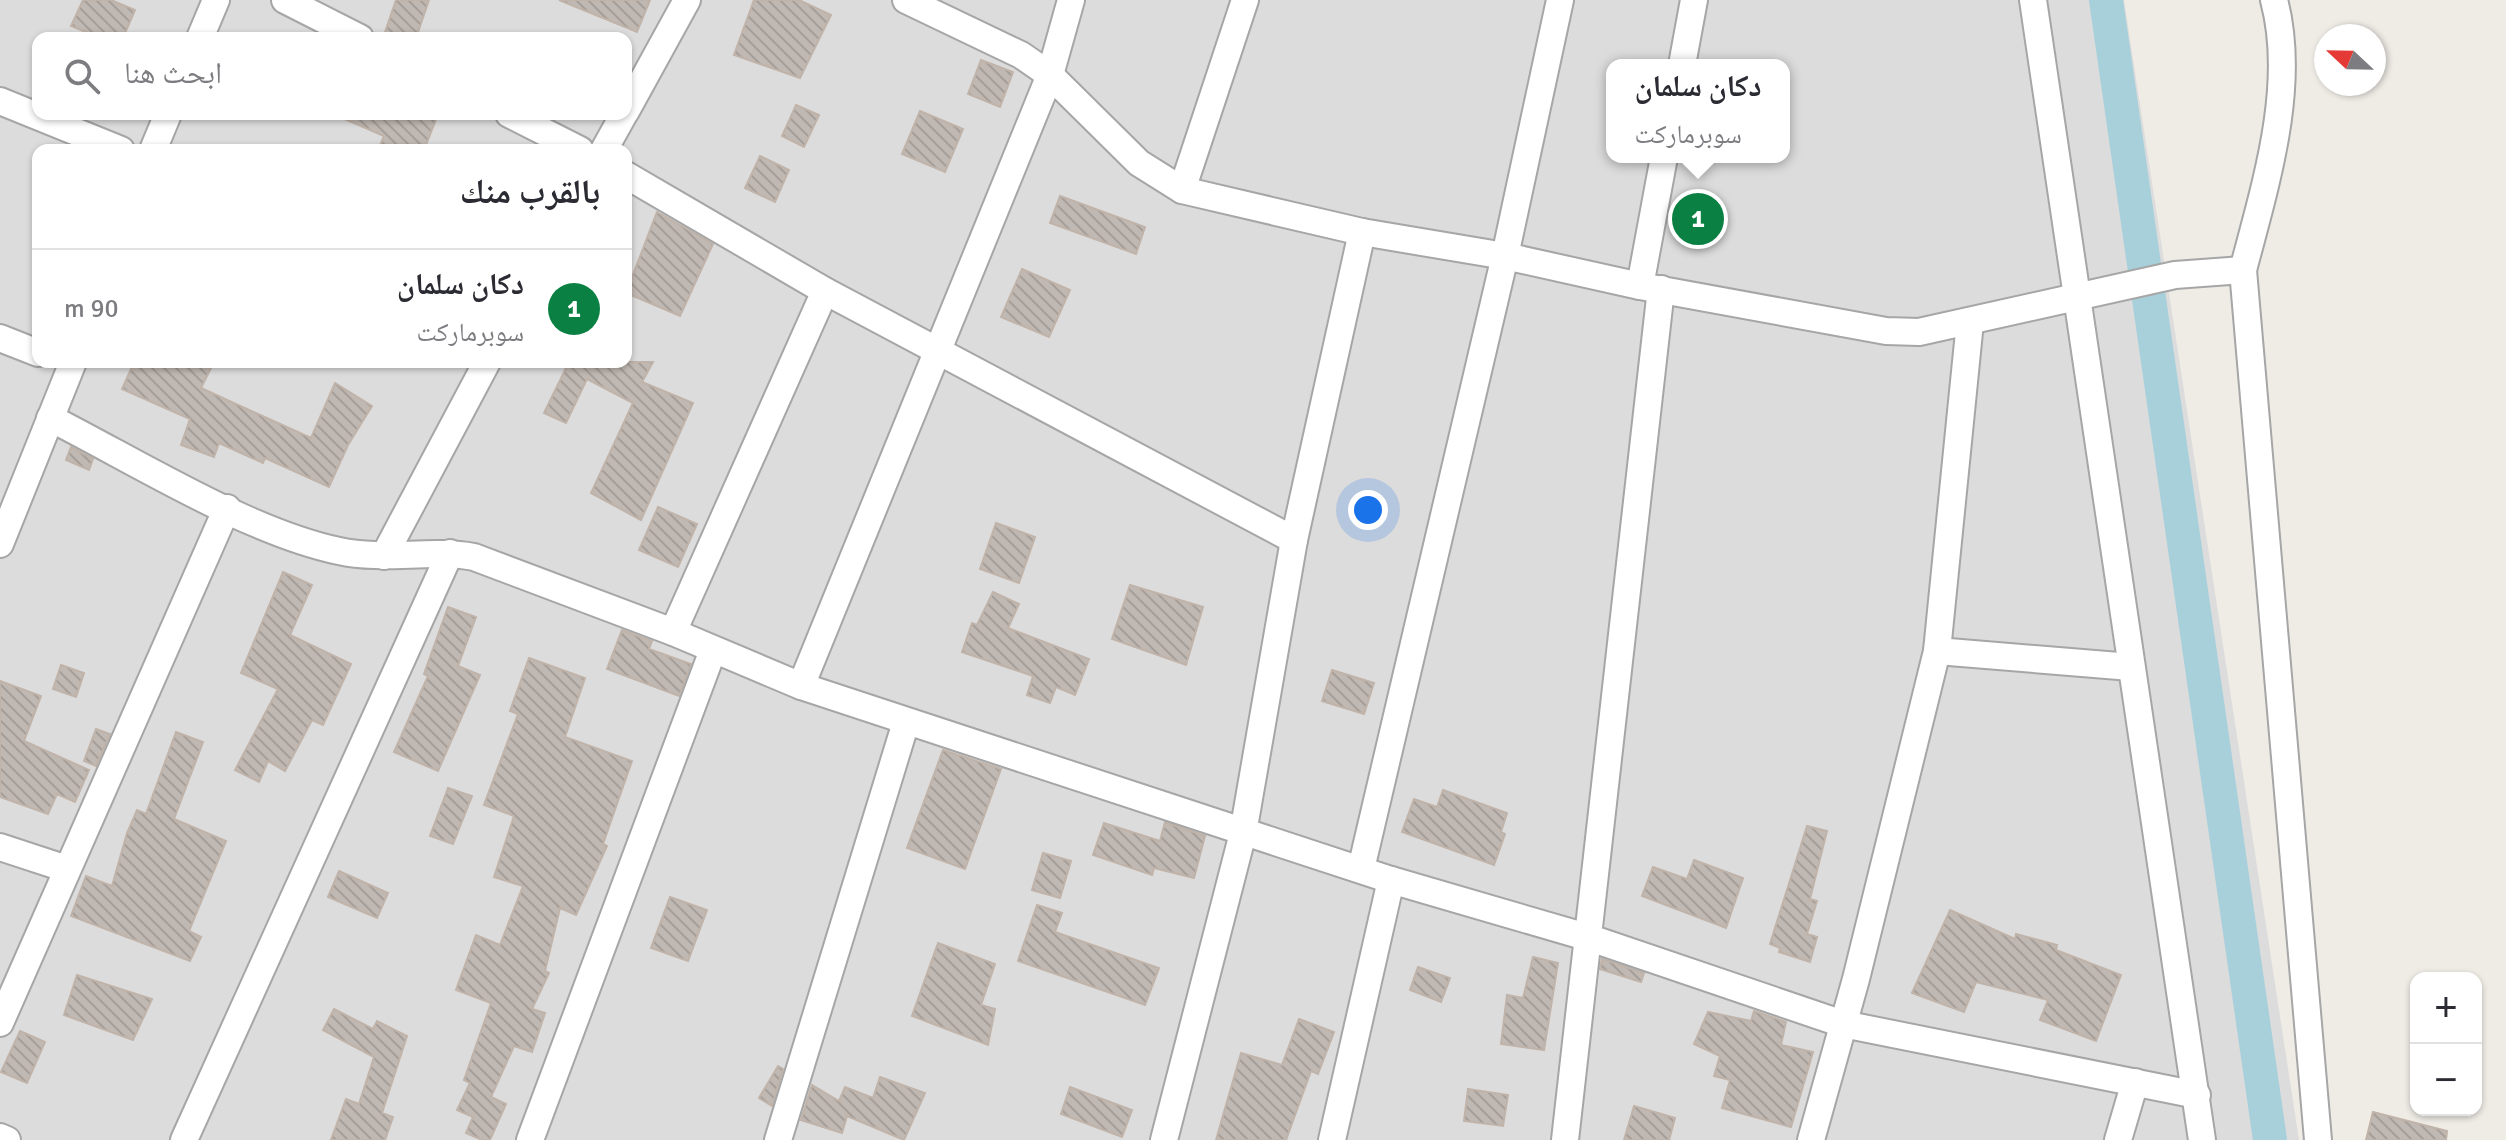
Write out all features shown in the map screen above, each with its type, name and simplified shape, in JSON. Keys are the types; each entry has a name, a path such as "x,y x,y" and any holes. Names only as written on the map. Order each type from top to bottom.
{"street":[{"path":"203,32 216,0"},
{"path":"285,0 348,32"},
{"path":"632,99 687,0"},
{"path":"906,0 994,40 1050,75 1110,139 1139,163 1182,190 1362,232 1505,256 1650,288 1886,331 1919,332 2175,275 2243,270"},
{"path":"801,686 1050,75 1071,0"},
{"path":"1182,190 1245,0"},
{"path":"1361,869 1505,256 1560,0"},
{"path":"1683,59 1694,0"},
{"path":"2033,0 2202,1140"},
{"path":"2274,0 2280,21 2282,87 2243,270 2318,1140"},
{"path":"0,101 32,114"},
{"path":"47,120 106,144"},
{"path":"156,144 166,120"},
{"path":"521,120 568,144"},
{"path":"607,144 621,120"},
{"path":"1565,1140 1590,938 1663,163"},
{"path":"632,178 825,291 1294,540"},
{"path":"1164,1140 1243,833 1294,540 1362,232"},
{"path":"673,632 825,291"},
{"path":"1811,1140 1937,651 1970,322"},
{"path":"0,338 32,351"},
{"path":"0,544 66,368"},
{"path":"384,556 484,368"},
{"path":"50,418 227,508 290,536 337,551 384,556 450,553 474,557 673,632 801,686 906,722 1391,880 1590,938 1843,1024 2197,1095"},
{"path":"0,1023 227,508"},
{"path":"184,1140 450,553"},
{"path":"530,1140 713,650"},
{"path":"1937,651 2131,667"},
{"path":"778,1140 906,722"},
{"path":"0,847 67,869"},
{"path":"1332,1140 1391,880"},
{"path":"2118,1140 2135,1082"},
{"path":"0,1137 7,1140"}],"shaded area":[{"path":"0,0 2124,0 2299,1140 0,1140"}],"building":[{"path":"83,0 111,0 135,10 126,32 86,32 71,26"},
{"path":"396,0 429,0 418,32 385,32"},
{"path":"559,0 650,0 637,32"},
{"path":"754,0 799,0 831,15 800,78 734,55"},
{"path":"981,60 1013,72 1000,107 968,94"},
{"path":"796,105 819,115 804,147 782,136"},
{"path":"920,111 963,129 945,172 902,154"},
{"path":"347,120 436,120 426,144 381,144 384,136"},
{"path":"760,156 789,170 775,202 745,188"},
{"path":"1060,196 1145,227 1136,254 1050,223"},
{"path":"657,212 713,244 680,316 632,296 632,277"},
{"path":"1022,269 1070,290 1049,337 1001,317"},
{"path":"632,362 653,362 642,382 693,403 641,520 591,493 633,403 587,379 566,423 544,413 566,368 632,368"},
{"path":"131,368 211,368 201,388 311,438 335,383 372,406 348,445 329,487 265,458 263,463 219,443 214,457 181,445 190,419 122,389"},
{"path":"71,447 93,459 89,470 66,460"},
{"path":"658,507 697,524 678,567 639,550"},
{"path":"996,523 1035,537 1019,583 980,569"},
{"path":"283,572 312,585 290,635 351,664 323,725 312,720 285,771 268,761 259,782 235,770 278,689 241,673"},
{"path":"1130,585 1203,607 1186,665 1112,639"},
{"path":"993,592 1019,604 1008,628 1089,659 1075,695 1056,687 1050,703 1027,695 1033,676 962,652 972,623 977,625"},
{"path":"448,607 476,617 458,666 480,675 438,771 394,752 428,676 424,674"},
{"path":"622,630 652,641 649,649 691,664 679,696 607,669"},
{"path":"529,658 585,678 565,737 632,761 603,844 607,846 576,915 560,908 545,971 549,973 532,1009 545,1013 532,1052 514,1046 491,1097 506,1104 490,1140 482,1140 466,1133 473,1117 457,1110 470,1083 464,1080 491,1003 456,990 476,935 500,945 523,886 494,877 514,816 484,805 518,714 510,711"},
{"path":"61,665 84,673 76,697 53,689"},
{"path":"1332,670 1374,683 1364,714 1322,701"},
{"path":"0,681 41,696 24,741 89,770 75,802 57,794 48,814 0,797"},
{"path":"96,729 110,734 96,766 84,761"},
{"path":"176,732 203,742 174,819 226,841 189,931 201,937 190,961 71,916 86,876 112,886 127,833 137,810 146,814"},
{"path":"943,750 1001,769 965,869 907,848"},
{"path":"448,788 472,796 453,844 430,836"},
{"path":"1443,790 1507,813 1501,832 1505,834 1494,865 1402,832 1414,799 1437,807"},
{"path":"1165,822 1205,836 1194,878 1154,868 1152,875 1093,855 1104,823 1160,841"},
{"path":"1807,826 1827,831 1810,899 1817,901 1807,934 1817,937 1810,962 1779,952 1780,948 1770,944"},
{"path":"1043,853 1071,861 1060,898 1032,890"},
{"path":"1694,860 1743,878 1726,928 1642,896 1653,867 1687,879"},
{"path":"339,871 388,893 377,918 328,897"},
{"path":"670,897 707,910 688,961 651,948"},
{"path":"1037,905 1062,913 1055,932 1159,968 1145,1005 1018,961"},
{"path":"1950,910 2015,939 2016,934 2057,945 2056,950 2121,975 2096,1041 2040,1020 2048,1000 1976,982 1964,1012 1912,993"},
{"path":"938,943 995,964 981,1005 995,1009 988,1045 912,1016"},
{"path":"1533,957 1558,963 1544,1050 1501,1044 1507,995 1523,998"},
{"path":"1602,959 1644,973 1641,982 1600,969"},
{"path":"1418,967 1450,978 1441,1002 1410,990"},
{"path":"77,975 152,999 133,1040 64,1015"},
{"path":"334,1009 373,1029 377,1021 407,1036 382,1113 393,1117 385,1140 331,1140 346,1099 359,1104 374,1057 323,1030"},
{"path":"1754,1011 1786,1022 1781,1045 1813,1052 1791,1127 1722,1108 1730,1080 1714,1076 1720,1056 1694,1044 1708,1012 1751,1021"},
{"path":"1299,1019 1334,1032 1318,1074 1311,1071 1286,1140 1216,1140 1241,1053 1282,1065"},
{"path":"20,1031 45,1042 27,1083 1,1072"},
{"path":"778,1066 783,1069 772,1106 759,1098"},
{"path":"880,1077 925,1093 904,1140 847,1116 842,1133 801,1120 812,1085 839,1101 845,1087 873,1098"},
{"path":"1070,1087 1132,1110 1122,1137 1061,1114"},
{"path":"1468,1089 1508,1095 1503,1126 1464,1121"},
{"path":"1634,1106 1675,1118 1669,1140 1624,1140"},
{"path":"2373,1112 2447,1131 2446,1140 2366,1140"}],"waterway":[{"path":"2106,0 2270,1140"}],"place":[{"name":"دكان سلمان","path":"1698,219"}]}
